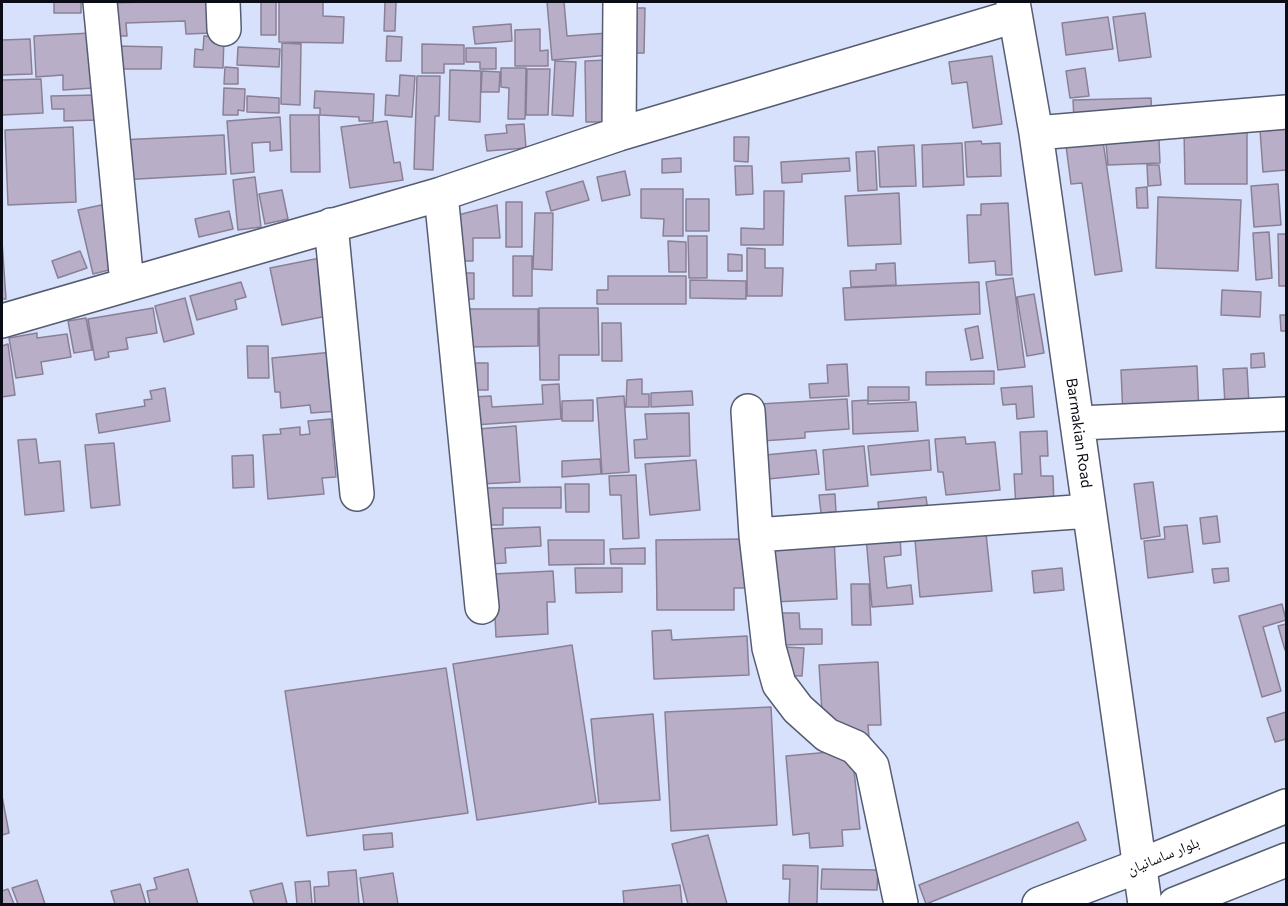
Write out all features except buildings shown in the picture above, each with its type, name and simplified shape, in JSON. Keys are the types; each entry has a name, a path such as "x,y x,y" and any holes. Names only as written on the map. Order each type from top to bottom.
{"main road":[{"path":"100,2 127,284"},
{"path":"619,134 620,2"},
{"path":"2,321 441,194 619,134 1014,9"},
{"name":"Barmakian Road","path":"1014,9 1036,132 1079,423 1089,511 1145,904"},
{"path":"1036,132 1287,112"},
{"path":"441,194 482,607"},
{"path":"331,225 357,494"},
{"path":"748,411 756,535 769,648 779,684 805,716 827,735 855,747 872,766 901,904"},
{"path":"1079,423 1287,414"},
{"path":"756,535 1089,511"},
{"name":"بلوار ساسانیان","path":"1039,904 1287,806"},
{"path":"1175,904 1287,860"}]}
